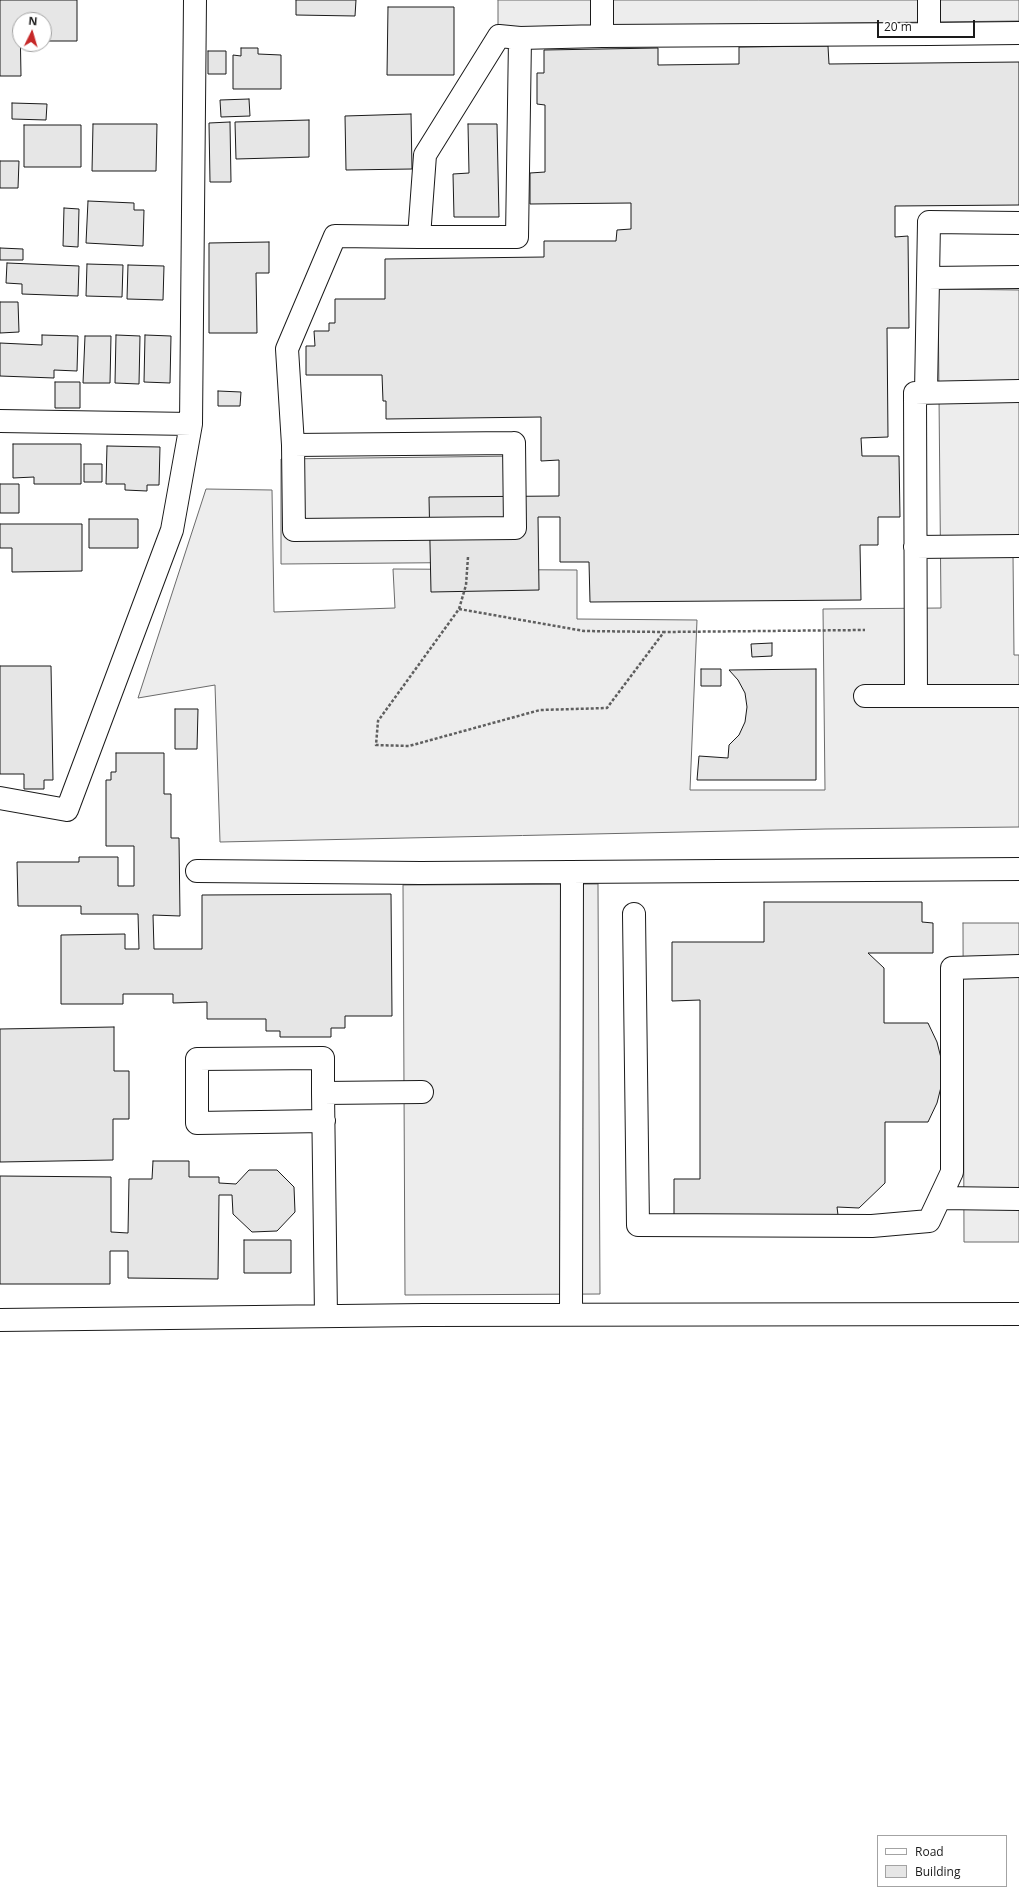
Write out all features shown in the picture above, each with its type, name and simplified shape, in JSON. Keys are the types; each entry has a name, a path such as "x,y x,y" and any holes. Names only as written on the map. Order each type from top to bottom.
{"street":[{"path":"0,798 67,810 172,530 191,424 195,0"},
{"path":"602,0 602,36"},
{"path":"929,0 929,34"},
{"path":"419,238 425,155 499,36 520,38 1019,33"},
{"path":"293,445 514,443 515,528 294,530 293,445 286,348 336,236 419,238 517,237 520,38"},
{"path":"926,392 929,222 1019,222"},
{"path":"928,278 1019,277"},
{"path":"916,696 915,393 1019,391"},
{"path":"0,421 191,424"},
{"path":"915,547 1019,546"},
{"path":"865,696 1019,696"},
{"path":"197,871 572,872 1019,868"},
{"path":"571,1314 572,872"},
{"path":"634,914 638,1225 872,1226 929,1221 952,1172 952,968 1019,966"},
{"path":"324,1121 198,1123 197,1059 323,1058 323,1093 324,1121 326,1316"},
{"path":"323,1093 422,1092"},
{"path":"940,1198 1019,1199"},
{"path":"0,1320 571,1314 1019,1314"}],"path":[{"path":"469,528 466,585 459,609 378,720 376,745 409,746 540,710 607,708 664,632"},
{"path":"459,609 584,631 664,632 865,630"}],"shaded area":[{"path":"498,0 1019,0 1019,21 498,27"},
{"path":"938,289 1019,290 1019,554 1013,555 1014,655 1019,655 1019,827 825,829 220,842 215,685 138,698 206,489 272,490 274,612 395,608 393,569 577,570 577,619 697,620 690,790 825,790 823,609 941,608"},
{"path":"520,456 521,562 281,564 281,459"},
{"path":"598,884 600,1294 405,1295 403,885"},
{"path":"963,923 1019,923 1019,1242 964,1242"}],"building":[{"path":"0,0 77,0 77,41 52,41 52,12 12,12 12,52 21,52 21,76 0,76"},
{"path":"296,0 356,0 355,16 296,15"},
{"path":"388,7 454,7 454,75 387,75"},
{"path":"828,46 829,64 1019,62 1019,205 895,206 895,237 908,236 909,328 887,328 888,437 861,438 862,456 899,456 900,517 878,517 878,545 860,545 861,600 590,602 589,562 560,562 560,517 538,517 539,590 431,592 429,497 559,496 559,460 541,461 541,417 386,419 386,401 383,401 382,375 306,375 306,346 315,346 314,331 329,331 329,323 335,323 335,299 385,299 385,259 544,257 544,241 616,241 617,230 631,229 631,203 530,204 530,173 545,172 545,105 537,104 537,73 544,73 544,50 658,48 658,65 739,64 739,47"},
{"path":"241,48 258,48 258,54 281,55 281,89 233,89 233,55 241,56"},
{"path":"208,51 226,51 226,74 208,74"},
{"path":"249,99 250,116 221,117 220,100"},
{"path":"12,103 47,104 46,120 12,119"},
{"path":"411,114 412,169 346,170 345,116"},
{"path":"309,120 309,157 236,159 235,122"},
{"path":"230,122 231,182 210,182 209,123"},
{"path":"93,124 157,124 156,171 92,171"},
{"path":"468,124 497,124 499,217 454,217 453,174 469,173"},
{"path":"24,125 81,125 81,167 24,167"},
{"path":"0,161 19,161 18,188 0,188"},
{"path":"88,201 134,203 134,210 144,210 143,246 86,243"},
{"path":"64,208 79,209 78,247 63,246"},
{"path":"269,242 269,273 256,273 257,333 209,333 209,243"},
{"path":"0,248 23,249 23,260 0,260"},
{"path":"7,263 79,266 78,296 22,294 22,284 6,283"},
{"path":"87,264 123,265 122,297 86,296"},
{"path":"128,265 164,266 163,300 127,299"},
{"path":"0,302 18,302 19,332 0,333"},
{"path":"42,335 78,336 77,371 54,370 54,378 0,376 0,343 42,345"},
{"path":"116,335 140,336 139,384 115,383"},
{"path":"145,335 171,336 170,383 144,382"},
{"path":"85,336 111,336 110,383 83,383"},
{"path":"55,382 80,382 80,408 55,408"},
{"path":"218,391 241,392 240,406 218,406"},
{"path":"13,444 81,444 81,484 34,484 34,477 13,478"},
{"path":"107,446 160,447 159,485 147,485 147,491 125,490 125,484 106,484"},
{"path":"84,464 102,464 102,482 84,482"},
{"path":"0,484 19,484 19,513 0,513"},
{"path":"89,519 138,519 138,548 89,548"},
{"path":"0,524 82,524 82,571 12,572 12,548 0,548"},
{"path":"772,643 772,656 752,657 751,644"},
{"path":"0,666 51,666 53,780 44,780 44,789 24,789 24,774 0,774"},
{"path":"701,669 721,669 721,686 701,686"},
{"path":"816,669 816,780 697,780 699,756 728,758 729,745 739,735 745,722 747,707 745,693 738,680 729,670"},
{"path":"175,709 198,709 197,749 175,749"},
{"path":"116,753 164,753 164,794 171,794 171,838 179,838 180,916 153,915 154,949 202,949 202,895 391,894 392,1016 345,1016 345,1028 331,1028 331,1037 280,1037 280,1031 266,1031 266,1019 207,1019 207,1002 173,1003 173,994 123,994 123,1004 61,1004 61,935 125,934 125,949 139,949 138,914 81,914 81,906 18,906 17,862 79,862 79,857 118,857 118,886 134,886 134,846 106,846 106,780 111,780 111,772 116,772"},
{"path":"764,902 922,902 922,922 933,923 933,953 868,953 884,968 884,1023 928,1023 937,1042 942,1062 942,1083 937,1103 928,1122 885,1122 885,1183 859,1208 837,1207 838,1215 674,1215 674,1179 700,1179 700,1000 672,1001 672,942 764,942"},
{"path":"114,1027 114,1071 129,1071 129,1119 113,1119 113,1160 0,1162 0,1029"},
{"path":"153,1161 189,1161 189,1177 219,1177 219,1183 236,1184 249,1170 277,1170 294,1187 295,1212 277,1231 252,1232 233,1214 232,1195 219,1195 218,1279 128,1278 128,1251 110,1251 110,1284 0,1284 0,1176 111,1177 111,1232 128,1233 129,1179 152,1179"},
{"path":"244,1240 291,1240 291,1273 244,1273"}]}
